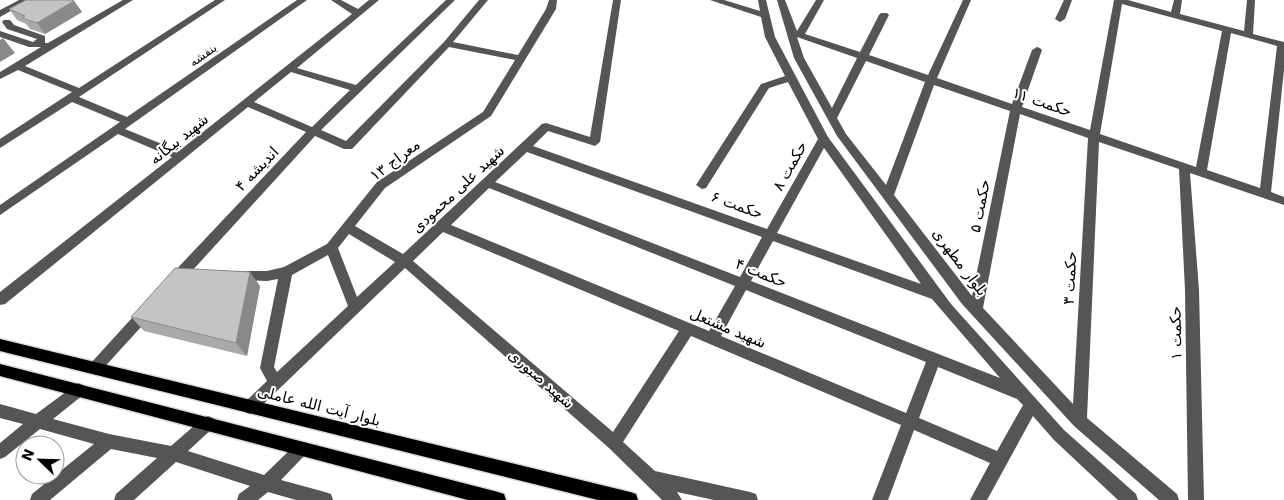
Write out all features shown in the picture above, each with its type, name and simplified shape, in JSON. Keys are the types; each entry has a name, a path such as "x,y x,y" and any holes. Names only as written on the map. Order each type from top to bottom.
{"main road":[{"name":"بلوار آیت‌ الله عاملی","path":"0,345 630,500"},
{"path":"0,370 208,423 464,496 498,500"}],"street":[{"path":"0,76 45,45 129,0"},
{"path":"0,144 221,0"},
{"name":"بنفشه","path":"0,211 303,0"},
{"path":"335,0 359,14"},
{"name":"اندیشه ۴","path":"167,289 313,132 451,0"},
{"name":"معراج ۱۳","path":"228,275 267,276 286,272 309,261 331,247 382,185 487,114 551,10 553,0"},
{"name":"شهید علی محمودی","path":"250,407 546,127 595,142 617,0"},
{"path":"714,0 764,15"},
{"path":"762,0 770,37 823,139 937,295 1059,435 1130,500"},
{"name":"بلوار مطهری","path":"781,0 795,33 799,58 842,136 976,309 1079,421 1171,500"},
{"path":"795,33 820,0"},
{"path":"888,195 931,80 967,0"},
{"path":"1060,19 1068,0"},
{"path":"1118,0 1283,45 1265,194"},
{"name":"حکمت ۳","path":"1079,421 1094,136 1118,0"},
{"path":"1175,15 1178,0"},
{"path":"1248,35 1251,0"},
{"name":"شهید بیگانه","path":"0,300 359,14 371,1"},
{"path":"247,103 348,146 447,44 480,1"},
{"path":"30,2 3,20 10,27 42,38 45,45"},
{"path":"832,118 884,15"},
{"path":"1201,172 1227,29"},
{"name":"حکمت ۱۱","path":"795,33 1284,201"},
{"path":"0,34 32,46 45,45"},
{"path":"447,44 521,58"},
{"name":"حکمت ۵","path":"976,309 1016,109 1037,50"},
{"path":"17,66 129,122"},
{"path":"290,69 357,89"},
{"path":"702,185 765,86 791,78"},
{"path":"806,107 825,104"},
{"path":"117,130 181,156"},
{"name":"حکمت ۸","path":"712,339 823,139"},
{"name":"حکمت ۶","path":"526,147 937,295"},
{"name":"حکمت ۱","path":"1184,166 1192,290 1196,500"},
{"name":"حکمت ۴","path":"487,183 934,359 1028,399"},
{"name":"شهید مشتعل","path":"442,226 1002,460"},
{"name":"شهید صبوری","path":"347,227 405,261 614,443 674,500"},
{"path":"331,247 355,308"},
{"path":"276,382 267,368 286,272"},
{"path":"180,274 200,275"},
{"path":"95,368 154,303"},
{"path":"614,443 688,329"},
{"path":"880,500 934,359"},
{"path":"0,452 78,390"},
{"path":"978,500 1002,460 1028,399"},
{"path":"0,411 109,441 173,454 266,484 325,500"},
{"path":"122,500 208,423"},
{"path":"38,500 109,441"},
{"path":"245,500 266,484 300,450"},
{"path":"650,478 750,500"}],"building":[{"path":"26,0 74,1 37,23 22,18 25,16 9,9"},
{"path":"175,268 250,272 236,343 131,317"}]}
